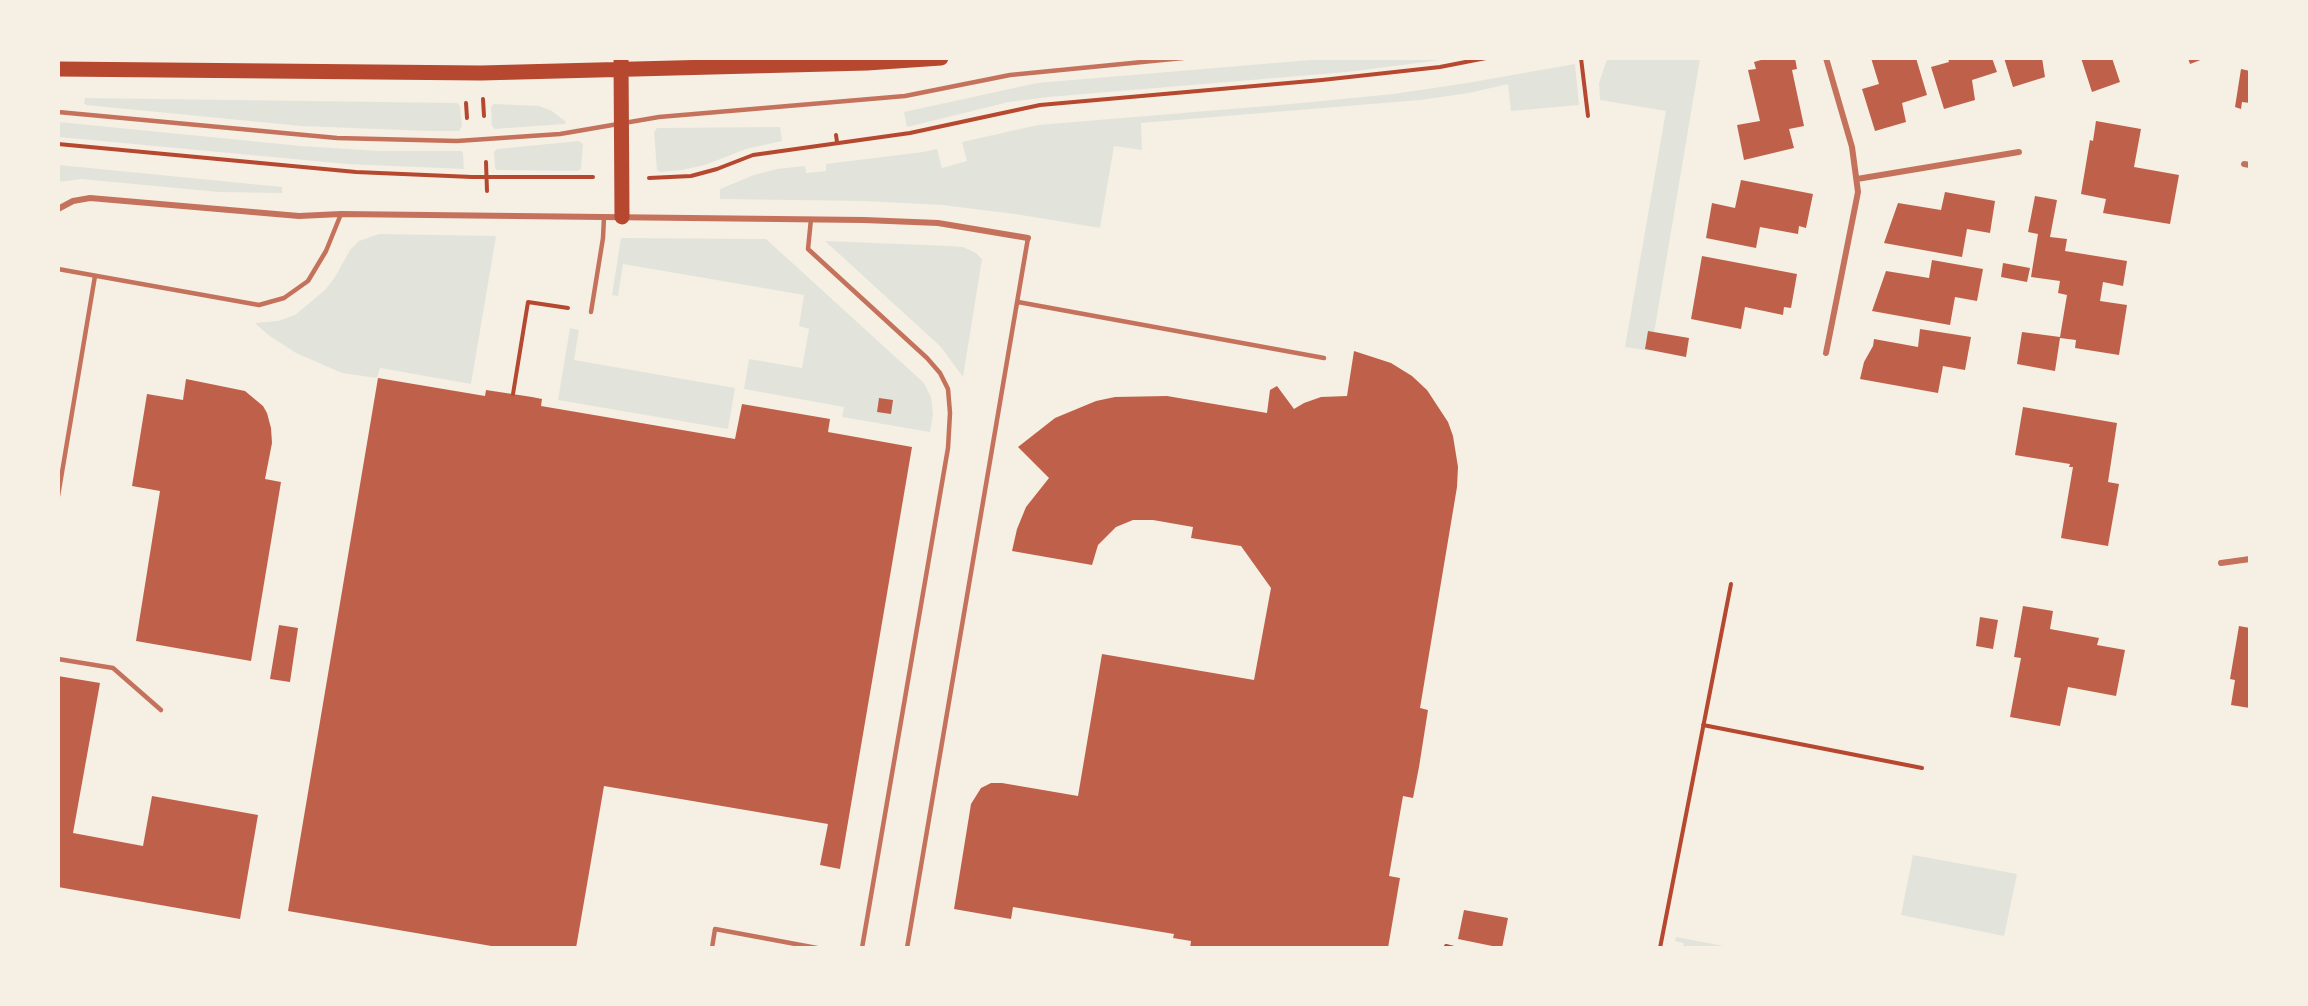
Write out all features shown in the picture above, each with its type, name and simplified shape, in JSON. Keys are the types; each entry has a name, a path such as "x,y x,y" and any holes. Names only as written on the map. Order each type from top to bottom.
{"main road":[{"path":"58,69 481,73 621,64 867,63 941,58"},
{"path":"621,64 622,217"}],"street":[{"path":"1826,58 1851,147 1857,179 1856,207 1826,353"},
{"path":"1857,179 2019,152"},
{"path":"58,210 73,201 90,198 298,216 341,214 811,219 938,223 1028,238"},
{"path":"2221,563 2250,559"}],"lane":[{"path":"58,112 263,132 398,141 457,141 560,134 659,117 905,96 1010,75 1183,58"},
{"path":"58,269 259,305 284,297 308,280 326,251 341,214"},
{"path":"591,312 603,238 604,217"},
{"path":"811,219 808,249 934,366 948,389 950,413 948,448 862,948"},
{"path":"907,948 1028,238"},
{"path":"58,496 95,276"},
{"path":"1018,302 1324,358"},
{"path":"58,659 113,668 161,710"},
{"path":"712,948 715,929 817,948"}],"path":[{"path":"58,144 356,172 472,177 665,179 691,176 717,169 753,155 938,128 1009,110 1040,105 1322,80 1440,67 1486,58"},
{"path":"1581,58 1588,116"},
{"path":"836,135 837,142"},
{"path":"513,394 528,302 591,312"},
{"path":"1660,948 1731,584"},
{"path":"1703,724 1922,768"},
{"path":"1446,946 1454,948"}],"shaded area":[{"path":"1322,59 1448,59 1347,72 1048,97 1009,102 907,127 904,112 1037,83"},
{"path":"1607,59 1700,59 1651,351 1625,347 1666,111 1600,100 1599,83"},
{"path":"1575,64 1579,105 1511,111 1508,84 1469,93 1420,100 1141,123 1142,150 1114,146 1100,228 942,205 864,201 720,199 720,189 754,175 777,169 805,166 806,173 826,171 826,164 937,149 942,168 967,161 962,142 1038,125 1393,94"},
{"path":"85,98 457,103 460,106 462,126 459,131 429,131 301,126 86,105"},
{"path":"494,104 539,106 552,111 566,122 495,129 492,126 491,107"},
{"path":"59,122 301,146 380,151 461,151 464,169 347,164 59,137"},
{"path":"780,127 782,141 746,149 705,165 681,170 660,172 657,170 654,132 657,128"},
{"path":"579,141 583,144 581,169 578,171 497,170 495,168 494,152 497,149"},
{"path":"59,165 282,187 282,193 219,192 81,179 59,182"},
{"path":"379,234 496,236 471,384 380,368 377,378 342,373 296,353 255,323 278,321 295,315 325,290 350,250 359,241"},
{"path":"621,238 766,239 924,383 931,397 933,414 930,432 842,417 844,407 744,389 749,359 802,368 809,329 799,326 804,295 623,264 618,296 612,295"},
{"path":"825,241 963,247 976,253 982,259 963,377 941,347"},
{"path":"570,328 579,330 574,360 735,388 728,429 558,400"},
{"path":"1913,855 2017,874 2004,936 1901,915"},
{"path":"1676,937 1729,947 1683,947 1684,943 1675,941"}],"building":[{"path":"1768,58 1795,58 1797,69 1792,70 1804,126 1789,129 1794,148 1744,160 1737,125 1760,121 1748,70 1756,69 1754,62"},
{"path":"1871,58 1916,58 1927,95 1902,103 1906,122 1875,131 1862,89 1879,84"},
{"path":"1948,58 1992,58 1997,72 1972,80 1975,100 1944,109 1931,67 1949,62"},
{"path":"2004,58 2042,58 2045,77 2013,87"},
{"path":"2081,58 2112,58 2120,82 2092,92"},
{"path":"2188,58 2203,58 2203,59 2190,64"},
{"path":"2241,69 2250,71 2250,103 2242,102 2241,109 2235,107"},
{"path":"2096,121 2141,129 2134,167 2179,175 2170,224 2103,213 2106,199 2081,194 2090,140 2093,141"},
{"path":"1741,180 1813,194 1806,228 1799,226 1798,234 1760,227 1756,248 1706,238 1712,203 1735,208"},
{"path":"1945,192 1995,201 1990,233 1967,229 1962,257 1884,243 1898,203 1941,210"},
{"path":"2035,196 2057,200 2050,237 2067,239 2065,251 2127,261 2123,286 2103,282 2100,301 2127,305 2119,355 2075,348 2076,340 2060,338 2055,371 2017,364 2022,332 2060,337 2067,295 2058,293 2060,281 2031,277 2038,234 2028,232"},
{"path":"1702,256 1797,274 1791,308 1784,307 1783,315 1745,307 1741,329 1691,319"},
{"path":"1932,260 1983,269 1977,301 1955,297 1950,325 1872,311 1886,271 1929,278"},
{"path":"2003,263 2030,268 2027,282 2001,277"},
{"path":"1920,329 1971,337 1965,370 1943,366 1938,393 1860,379 1864,362 1873,346 1874,339 1918,347"},
{"path":"1648,331 1689,338 1686,357 1645,349"},
{"path":"1354,351 1391,363 1412,376 1427,390 1448,422 1453,436 1458,467 1457,487 1420,708 1428,710 1419,767 1413,798 1403,796 1389,876 1400,878 1388,948 1190,948 1191,941 1173,938 1174,934 1013,907 1011,919 954,909 971,804 981,788 991,783 1002,783 1078,796 1102,654 1254,680 1271,588 1241,546 1191,538 1193,527 1153,520 1133,520 1116,527 1098,545 1092,565 1012,551 1017,529 1026,507 1049,478 1018,447 1055,418 1096,401 1115,397 1167,396 1267,413 1270,390 1277,386 1294,409 1321,397 1347,396"},
{"path":"378,378 485,396 486,390 532,397 542,399 541,406 735,439 742,404 830,419 828,432 912,447 840,869 820,865 828,824 604,786 576,948 503,948 288,911"},
{"path":"186,379 245,391 263,406 271,428 272,443 265,479 281,482 251,661 136,641 160,491 132,486 147,394 183,400"},
{"path":"879,398 893,400 891,414 877,412"},
{"path":"2023,407 2117,423 2108,482 2119,484 2108,546 2061,538 2073,467 2069,467 2070,464 2015,455"},
{"path":"2023,606 2053,611 2050,629 2099,638 2097,645 2125,650 2116,696 2068,687 2060,726 2010,717 2021,658 2014,657"},
{"path":"1980,617 1998,620 1993,649 1976,646"},
{"path":"279,625 298,628 290,682 270,679"},
{"path":"2239,626 2250,628 2250,708 2231,705 2235,680 2230,679"},
{"path":"58,676 100,683 73,833 143,846 152,796 258,815 240,919 58,887"},
{"path":"1464,910 1508,918 1502,948 1458,939"}]}
